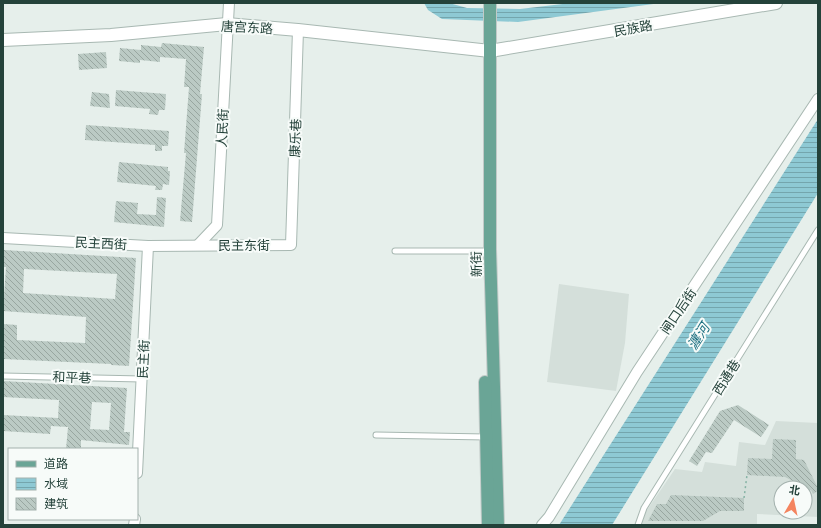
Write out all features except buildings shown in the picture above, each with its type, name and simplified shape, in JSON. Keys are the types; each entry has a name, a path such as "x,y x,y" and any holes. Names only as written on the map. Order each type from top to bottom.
{"main road":[{"name":"新街","path":"482,3 486,25 482,251 488,525"},
{"name":"新街","path":"486,25 490,3"},
{"name":"新街","path":"486,51 498,525"}],"street":[{"name":"人民街","path":"198,245 218,225 229,3"},
{"name":"民族路","path":"486,51 776,3"},
{"name":"唐宫东路","path":"3,40 111,35 227,24 298,30 486,51"},
{"name":"康乐巷","path":"291,245 298,30"},
{"name":"闸口后街","path":"542,525 549,517 637,372 818,99"},
{"name":"民主西街","path":"3,238 148,246 198,245"},
{"name":"民主东街","path":"198,245 291,245"},
{"name":"民主街","path":"138,454 148,246"}],"lane":[{"name":"西通巷","path":"638,525 644,508 818,230"},
{"path":"395,251 482,251"},
{"name":"和平巷","path":"3,376 142,379"},
{"path":"376,435 486,437"}],"path":[{"path":"744,498 747,475"}],"shaded area":[{"path":"559,284 629,294 625,343 616,391 547,382"},
{"path":"776,421 818,423 818,517 813,517 813,480 773,480 773,515 757,514 757,525 642,525 645,513 675,469 702,472 705,462 736,466 739,442 765,445"}],"water":[{"path":"424,3 449,3 467,8 520,9 571,3 661,3 518,22 442,19 428,10"},
{"name":"瀍河","path":"818,119 818,193 612,525 559,525"}]}
